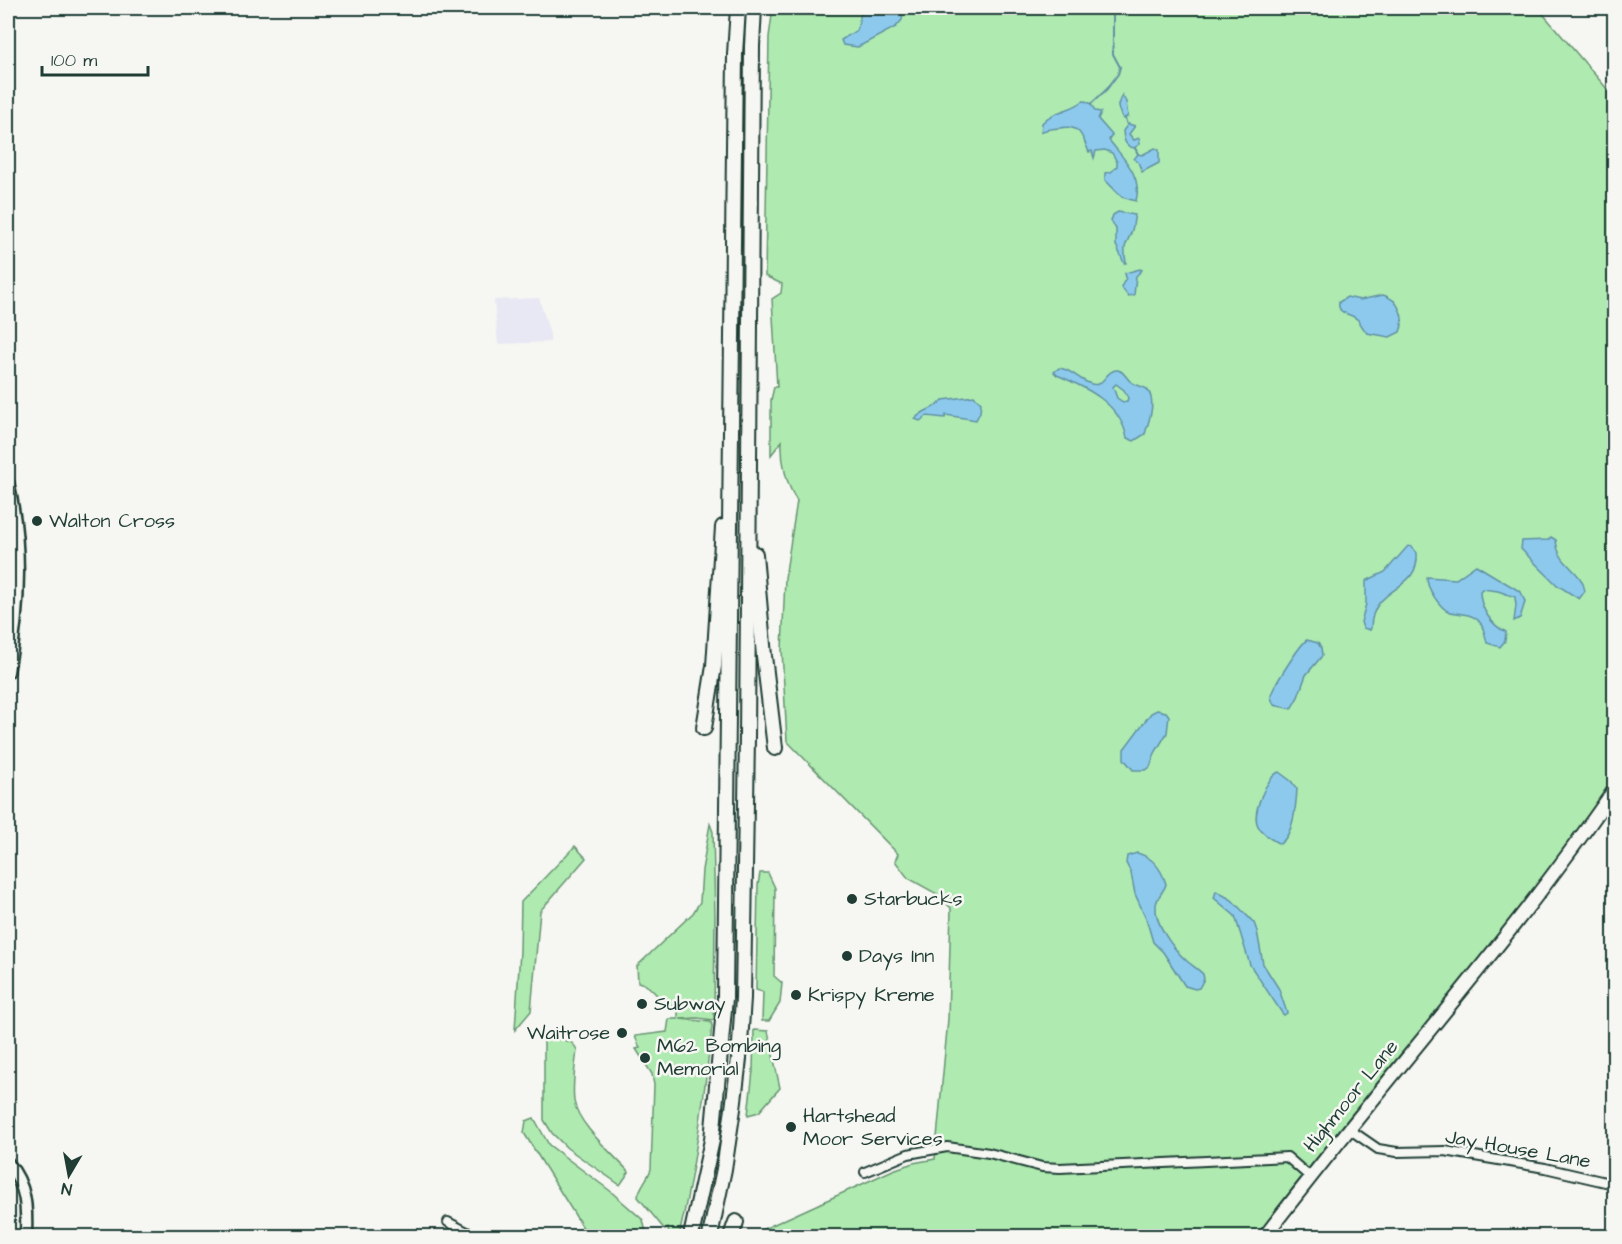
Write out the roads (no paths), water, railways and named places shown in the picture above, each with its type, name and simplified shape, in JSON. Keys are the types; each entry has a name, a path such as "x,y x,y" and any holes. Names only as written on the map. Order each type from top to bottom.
{"highway":[{"path":"691,1236 712,1140 725,998 735,54 738,8"},
{"path":"710,1236 734,1109 742,1008 747,738 751,70 754,8"},
{"path":"704,728 714,666 720,552 731,462"},
{"path":"748,471 764,656 775,748"},
{"path":"731,1236 736,1222"}],"main road":[{"path":"8,482 11,531 17,569 17,608 8,672"},
{"name":"Highmoor Lane","path":"1310,1177 1544,887 1614,790"},
{"path":"8,1163 19,1181 27,1208 26,1236"},
{"path":"1265,1236 1310,1177"}],"street":[{"name":"Jay House Lane","path":"1349,1129 1378,1149 1397,1152 1445,1151 1545,1168 1614,1184"},
{"name":"Highmoor Lane","path":"865,1172 908,1154 947,1147 989,1153 1042,1167 1060,1168 1287,1157 1310,1177"},
{"path":"448,1222 475,1236"}],"water":[{"path":"862,8 904,8 902,20 896,27 858,47 843,45 841,40 857,30"},
{"path":"1122,95 1126,102 1128,116 1123,119 1118,107"},
{"path":"1083,101 1090,104 1095,111 1101,112 1098,119 1112,135 1109,140 1134,175 1137,183 1136,201 1122,197 1105,180 1105,173 1111,172 1117,166 1112,153 1105,150 1096,151 1094,158 1079,132 1072,128 1050,129 1041,132 1042,123 1047,118"},
{"path":"1128,124 1135,126 1129,134 1134,140 1139,138 1140,144 1134,148 1128,146 1124,139 1123,131"},
{"path":"1155,148 1159,150 1159,163 1142,172 1138,162 1134,159 1138,154 1142,155"},
{"path":"1118,212 1135,215 1125,248 1126,263 1116,245 1116,229 1111,221 1113,215"},
{"path":"1142,270 1136,276 1134,295 1128,296 1121,287 1126,278 1125,273"},
{"path":"1383,295 1389,297 1397,305 1402,321 1400,332 1390,337 1367,333 1358,320 1340,310 1339,302 1347,297 1360,300"},
{"path":"1059,368 1063,369 1094,385 1101,382 1112,371 1121,371 1132,382 1147,389 1150,394 1152,405 1145,434 1134,441 1127,438 1123,426 1110,406 1090,391 1054,372","holes":["1116,384 1124,390 1128,398 1123,402 1117,398 1113,387"]},
{"path":"974,396 981,403 976,420 946,415 945,418 927,416 920,421 915,419 943,400"},
{"path":"1551,537 1556,540 1565,562 1583,584 1585,591 1579,599 1557,585 1521,549 1522,541 1548,540"},
{"path":"1408,546 1417,553 1416,566 1404,583 1379,603 1373,614 1370,630 1363,628 1361,622 1366,604 1366,581 1385,572"},
{"path":"1476,565 1521,592 1525,602 1520,618 1514,621 1515,597 1498,591 1482,589 1480,591 1487,615 1506,632 1505,641 1500,647 1487,643 1482,625 1478,620 1468,615 1450,612 1442,607 1431,592 1427,581 1427,577 1456,579"},
{"path":"1307,640 1318,643 1322,656 1306,675 1291,709 1274,705 1271,696 1276,684"},
{"path":"1157,710 1166,712 1169,716 1167,733 1150,767 1146,770 1133,770 1124,759 1124,749 1151,713"},
{"path":"1279,772 1297,789 1291,826 1280,844 1262,832 1256,820 1261,796 1270,780"},
{"path":"1137,853 1152,860 1162,873 1166,884 1156,905 1158,920 1177,951 1203,974 1204,979 1199,988 1185,986 1163,952 1153,942 1126,863 1127,856"},
{"path":"1216,891 1232,900 1254,923 1263,964 1279,989 1287,1013 1284,1015 1250,965 1235,916 1214,898"}],"waterway":[{"path":"1091,104 1107,89 1118,74 1120,67 1113,54 1113,8"},
{"path":"1125,118 1127,125"},
{"path":"1135,148 1138,154"}],"place":[{"name":"Walton Cross","path":"37,521"},
{"name":"Starbucks","path":"852,899"},
{"name":"Days Inn","path":"847,956"},
{"name":"Krispy Kreme","path":"796,995"},
{"name":"Subway","path":"642,1004"},
{"name":"Waitrose","path":"622,1033"},
{"name":"M62 Bombing Memorial","path":"645,1058"},
{"name":"Hartshead Moor Services","path":"791,1127"}]}
